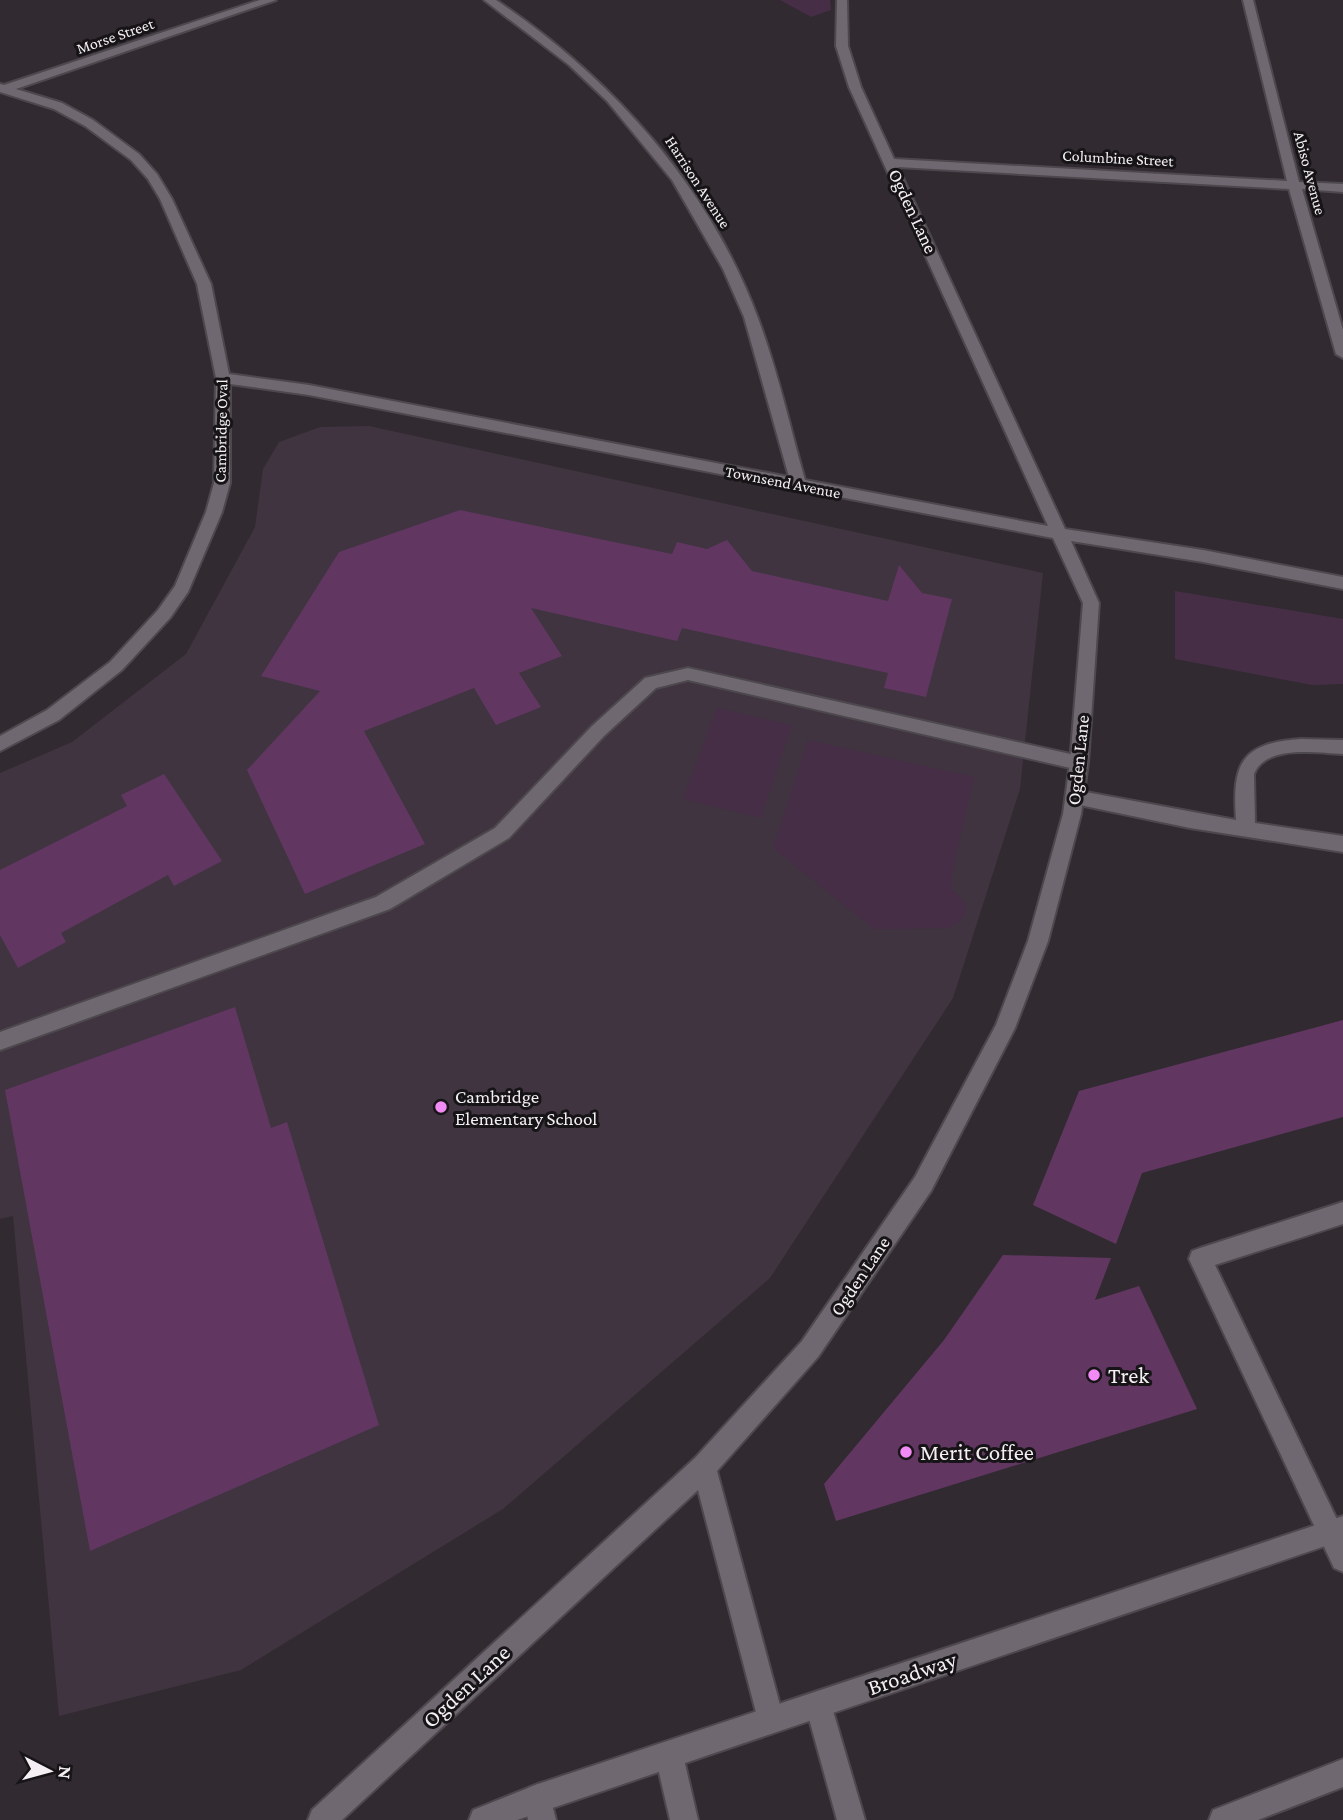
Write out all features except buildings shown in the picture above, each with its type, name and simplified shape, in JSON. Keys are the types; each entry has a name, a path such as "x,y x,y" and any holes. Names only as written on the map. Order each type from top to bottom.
{"street":[{"name":"Morse Street","path":"4,88 271,0"},
{"name":"Harrison Avenue","path":"489,0 532,27 599,84 659,150 710,228 751,318 799,485"},
{"name":"Ogden Lane","path":"321,1820 704,1467 810,1349 923,1184 1004,1028 1038,941 1075,797 1091,603 855,87 842,46 842,0"},
{"name":"Abiso Avenue","path":"1248,0 1294,185 1343,354"},
{"name":"Cambridge Oval","path":"0,744 53,715 116,666 164,614 182,588 200,549 222,483 223,378 204,284 166,199 153,177 135,157 89,123 58,106 4,88"},
{"name":"Columbine Street","path":"891,163 1343,188"},
{"name":"Townsend Avenue","path":"223,378 310,390 1060,534 1203,556 1343,583"},
{"path":"0,1041 383,903 502,833 598,731 651,683 688,674 1079,763"},
{"path":"1245,830 1245,774 1251,759 1266,750 1343,747"},
{"path":"1075,797 1245,830 1343,844"},
{"path":"1343,1213 1200,1259 1336,1530 1343,1559"},
{"path":"704,1467 771,1720"},
{"name":"Broadway","path":"483,1820 540,1809 669,1755 1336,1530"},
{"path":"818,1704 851,1820"},
{"path":"669,1755 684,1820"},
{"path":"1223,1820 1343,1773"}],"shaded area":[{"path":"780,0 830,0 831,10 811,17"},
{"name":"Cambridge Elementary School","path":"369,426 1043,573 1020,789 953,998 770,1278 503,1509 241,1670 59,1716 13,1216 0,1219 0,773 72,742 186,654 255,527 263,469 279,442 320,427"},
{"path":"1175,591 1343,619 1343,684 1312,685 1175,659"},
{"path":"717,708 792,725 761,818 683,799"},
{"path":"808,740 974,777 952,873 951,889 961,898 966,909 961,921 948,928 874,929 773,848"}],"place":[{"name":"Cambridge Elementary School","path":"441,1107"},
{"name":"Trek","path":"1094,1375"},
{"name":"Merit Coffee","path":"906,1452"}]}
